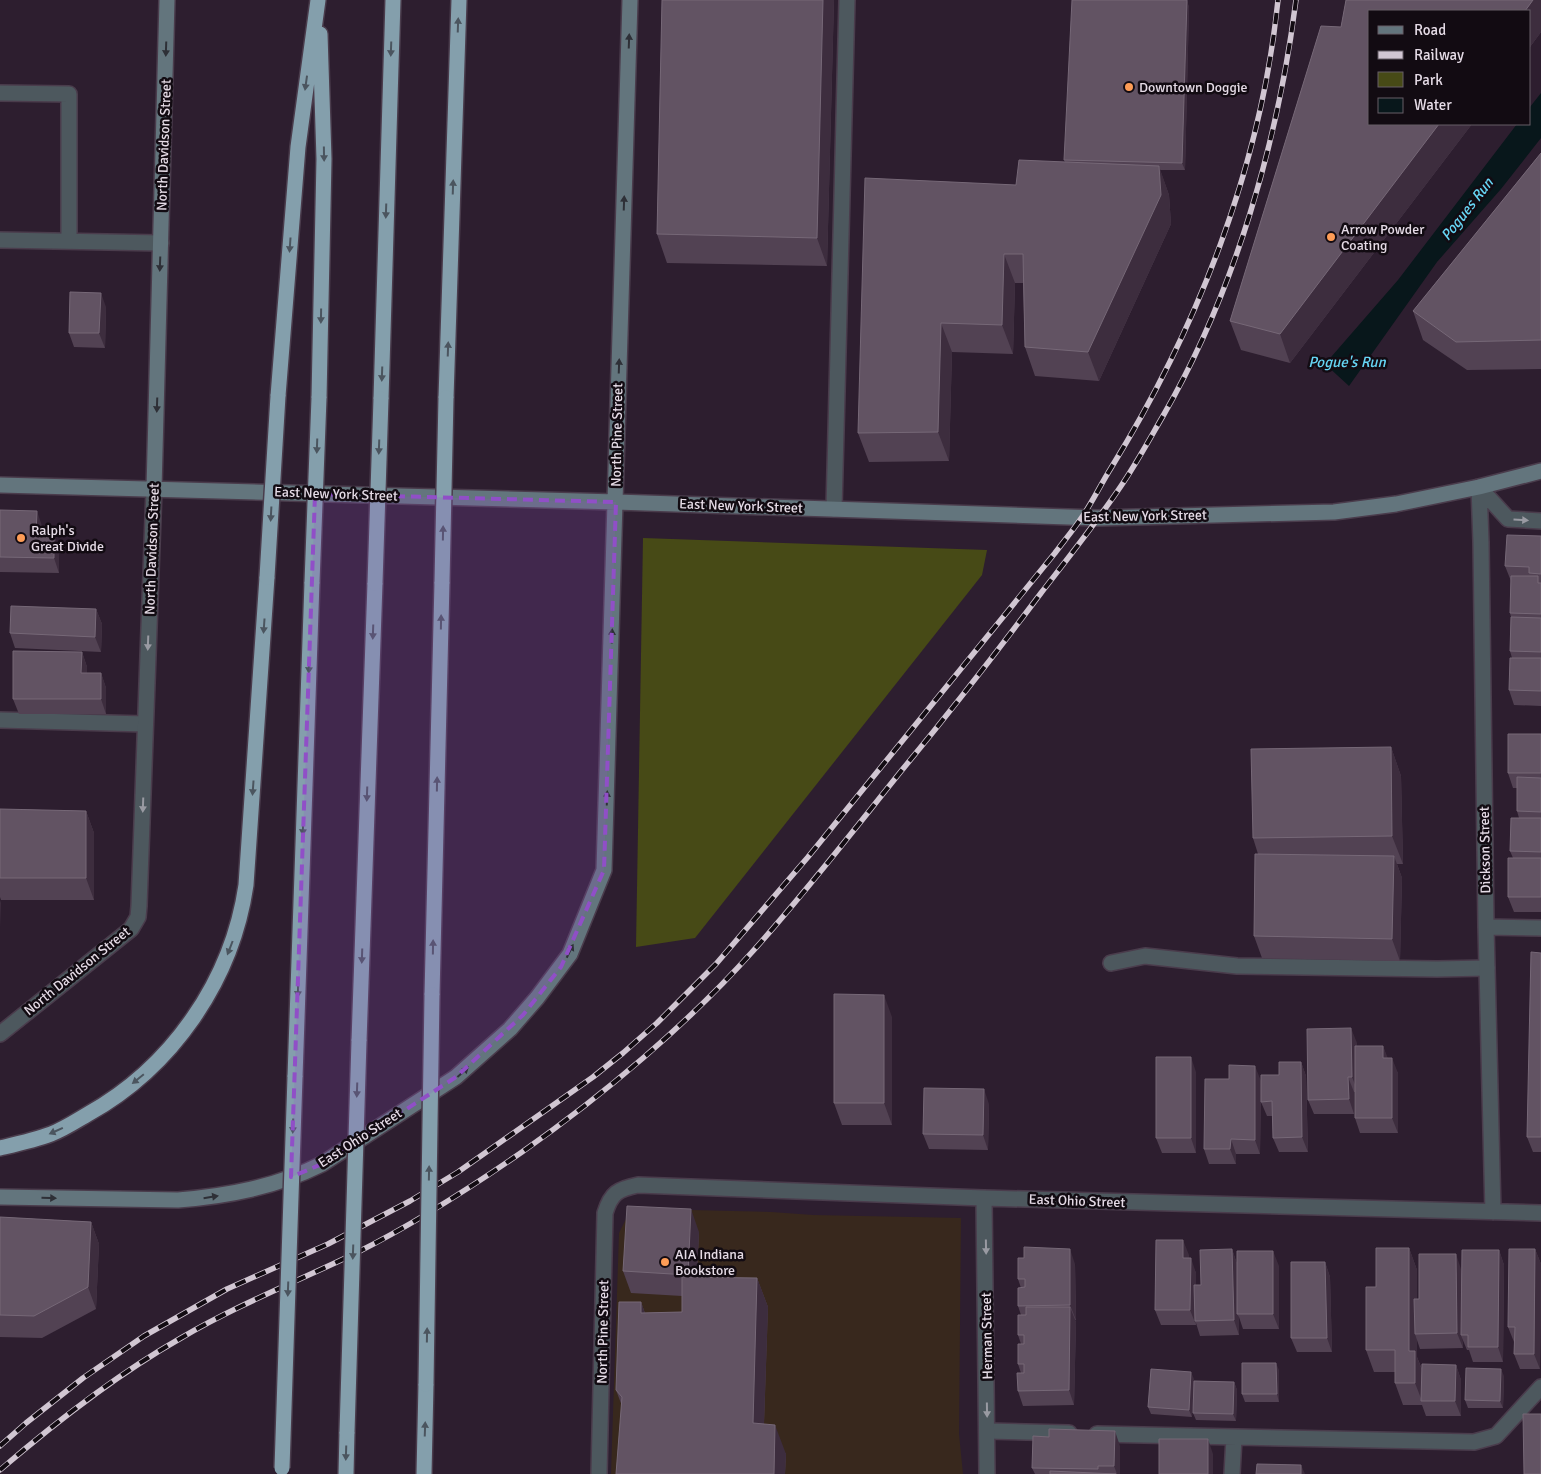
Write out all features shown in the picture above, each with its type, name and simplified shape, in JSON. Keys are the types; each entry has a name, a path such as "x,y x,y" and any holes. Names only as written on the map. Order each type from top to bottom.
{"highway":[{"path":"0,1148 52,1134 99,1108 150,1070 184,1032 201,1008 216,979 237,928 246,885 278,396 298,148 319,0"},
{"path":"282,1471 294,1077 319,398 324,159 319,0"},
{"path":"346,1474 393,0"},
{"path":"424,1474 432,996 446,398 459,0"}],"main road":[{"name":"North Davidson Street","path":"154,489 168,0"},
{"name":"North Pine Street","path":"604,870 630,0"},
{"name":"East New York Street","path":"0,485 616,502 1098,518 1334,512 1396,504 1479,487 1541,471"},
{"name":"East Ohio Street","path":"0,1197 144,1201 202,1198 260,1188 306,1172 322,1164 456,1077 510,1029 537,998 570,954 604,870"}],"street":[{"path":"834,509 848,0"},
{"path":"0,93 69,94 69,241"},
{"path":"0,240 161,243"},
{"path":"1479,487 1508,519 1541,521"},
{"name":"Dickson Street","path":"1479,487 1493,1212"},
{"name":"North Davidson Street","path":"0,1034 131,929 138,917 140,906 154,489"},
{"path":"0,720 145,724"},
{"path":"1486,927 1541,928"},
{"path":"1111,963 1145,956 1237,966 1487,968"},
{"name":"East Ohio Street","path":"615,1192 638,1185 984,1198 1541,1213"},
{"name":"North Pine Street","path":"599,1474 605,1214 608,1203 615,1192"},
{"name":"Herman Street","path":"984,1198 987,1474"},
{"path":"988,1431 1474,1442 1496,1436 1541,1387"},
{"path":"1232,1474 1234,1438"}],"highlighted area":[{"path":"315,494 616,502 604,870 561,967 523,1015 456,1077 322,1164 291,1177"}],"shaded area":[{"path":"649,1209 961,1218 959,1434 963,1474 611,1474 619,1233 627,1217"}],"green space":[{"path":"643,538 987,550 982,575 695,938 636,947"}],"water":[{"name":"Pogue's Run","path":"1541,93 1541,138 1501,189 1437,262 1349,386 1325,364 1398,280 1516,125 1531,125 1531,106"}],"building":[{"path":"662,0 823,0 817,238 657,234"},
{"name":"Downtown Doggie","path":"1072,0 1187,0 1182,163 1064,160"},
{"name":"Arrow Powder Coating","path":"1346,0 1533,0 1526,10 1368,10 1368,125 1438,125 1280,334 1230,321 1321,26 1341,27"},
{"path":"1541,153 1541,340 1456,342 1413,311"},
{"path":"1019,160 1159,166 1161,195 1088,352 1025,347 1023,254 1004,254 1002,325 941,323 938,432 858,433 865,178 1016,185"},
{"path":"70,292 101,293 99,333 69,333"},
{"path":"0,510 37,511 36,534 54,534 54,558 0,557"},
{"path":"1507,535 1541,536 1541,574 1529,573 1529,567 1505,566"},
{"path":"1511,576 1538,576 1538,583 1541,583 1541,614 1510,613"},
{"path":"11,606 96,609 95,637 10,633"},
{"path":"1511,617 1541,618 1541,652 1510,651"},
{"path":"13,651 82,652 81,673 101,673 101,699 13,699"},
{"path":"1510,658 1541,658 1541,691 1509,690"},
{"path":"1508,734 1541,734 1541,773 1508,773"},
{"path":"1391,747 1392,836 1253,838 1251,749"},
{"path":"1517,777 1541,778 1541,812 1517,811"},
{"path":"0,809 86,811 86,878 0,878"},
{"path":"1511,818 1541,818 1541,852 1510,851"},
{"path":"1255,854 1394,856 1392,939 1254,936"},
{"path":"1508,858 1541,858 1541,897 1508,897"},
{"path":"1531,952 1541,953 1541,1137 1527,1137"},
{"path":"834,994 884,995 884,1103 834,1103"},
{"path":"1351,1028 1352,1077 1348,1077 1349,1099 1308,1100 1307,1029"},
{"path":"1355,1046 1383,1046 1383,1058 1392,1058 1392,1118 1355,1118"},
{"path":"1156,1057 1191,1057 1191,1138 1156,1138"},
{"path":"1279,1062 1301,1062 1302,1137 1273,1138 1272,1101 1261,1102 1261,1075 1279,1075"},
{"path":"1229,1065 1255,1066 1255,1140 1231,1139 1230,1149 1204,1149 1205,1079 1229,1079"},
{"path":"924,1088 984,1089 983,1135 923,1134"},
{"path":"627,1206 691,1209 688,1275 623,1271"},
{"path":"0,1217 91,1222 88,1287 34,1316 0,1315"},
{"path":"1156,1240 1183,1240 1183,1258 1191,1258 1190,1310 1155,1310"},
{"path":"1024,1247 1070,1249 1070,1305 1018,1306 1018,1288 1025,1287 1025,1279 1018,1279 1018,1258 1024,1258"},
{"path":"1376,1248 1409,1248 1409,1351 1415,1351 1415,1383 1395,1383 1395,1350 1366,1350 1366,1287 1376,1287"},
{"path":"1232,1249 1234,1320 1195,1321 1194,1285 1201,1285 1200,1250"},
{"path":"1509,1249 1535,1249 1534,1354 1514,1354 1515,1327 1508,1327"},
{"path":"1462,1250 1499,1250 1498,1347 1468,1347 1468,1335 1461,1335"},
{"path":"1237,1251 1273,1251 1273,1314 1237,1314"},
{"path":"1419,1254 1456,1254 1457,1333 1415,1334 1414,1299 1419,1299"},
{"path":"1291,1262 1325,1262 1327,1338 1291,1338"},
{"path":"682,1277 757,1278 753,1423 775,1425 774,1474 616,1474 622,1397 616,1390 619,1302 641,1302 641,1313 682,1312"},
{"path":"1026,1307 1070,1307 1069,1390 1018,1391 1017,1373 1024,1373 1024,1364 1018,1364 1018,1344 1024,1344 1024,1335 1018,1335 1018,1315 1026,1315"},
{"path":"1242,1363 1276,1363 1277,1394 1242,1394"},
{"path":"1422,1364 1456,1365 1455,1401 1421,1401"},
{"path":"1466,1368 1501,1369 1500,1401 1465,1400"},
{"path":"1151,1369 1191,1372 1189,1410 1148,1407"},
{"path":"1194,1381 1234,1382 1233,1414 1193,1413"},
{"path":"1523,1414 1541,1414 1541,1474 1524,1474"},
{"path":"1049,1429 1115,1431 1114,1466 1098,1466 1098,1469 1032,1468 1033,1436 1049,1437"},
{"path":"1159,1439 1208,1439 1208,1474 1159,1474"},
{"path":"1257,1464 1301,1465 1301,1474 1256,1474"},
{"path":"1050,1471 1116,1474 1050,1474"}],"railway":[{"path":"0,1446 83,1378 144,1336 227,1289 328,1244 410,1201 458,1172 593,1077 623,1053 657,1023 716,964 808,857 1055,553 1079,522 1093,499 1171,359 1198,302 1221,243 1241,184 1257,123 1270,62 1278,0"},
{"path":"0,1470 43,1434 110,1383 157,1352 202,1326 377,1242 441,1206 522,1152 583,1107 643,1058 700,1006 753,951 829,862 1007,638 1111,500 1132,469 1163,416 1189,368 1212,318 1250,214 1278,107 1296,0"}],"place":[{"name":"Downtown Doggie","path":"1129,87"},
{"name":"Arrow Powder Coating","path":"1331,237"},
{"name":"Ralph's Great Divide","path":"21,538"},
{"name":"AIA Indiana Bookstore","path":"665,1262"}],"water label":[{"name":"Pogues Run","path":"1467,209"}]}
